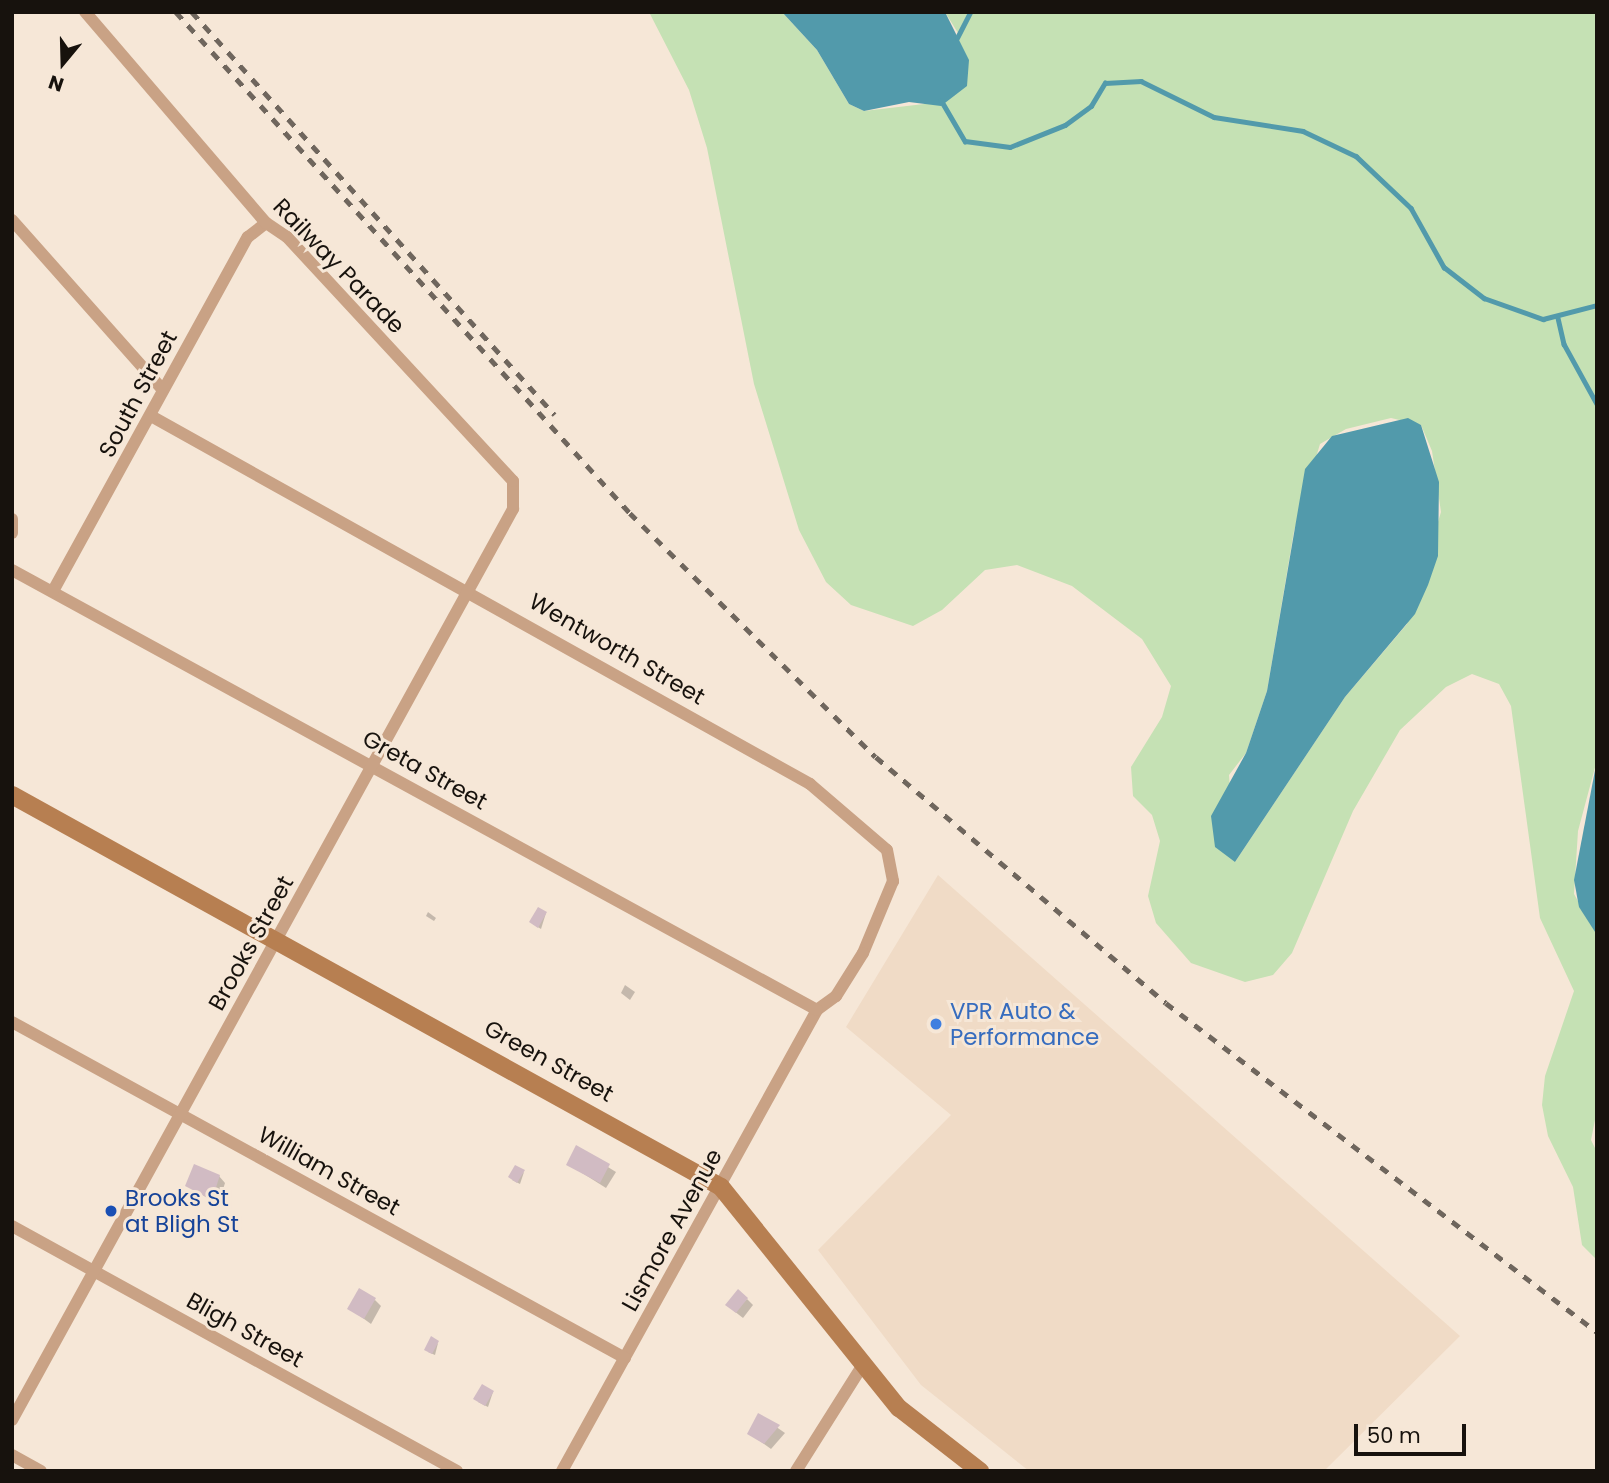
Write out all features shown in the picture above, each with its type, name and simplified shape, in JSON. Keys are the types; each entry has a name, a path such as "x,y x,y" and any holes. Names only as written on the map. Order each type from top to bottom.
{"street":[{"name":"Railway Parade","path":"85,12 266,223 287,237 513,481"},
{"path":"12,220 163,390"},
{"name":"South Street","path":"53,591 248,237 266,223"},
{"name":"Wentworth Street","path":"150,416 469,589 810,784 887,850 893,881 884,910 835,996 817,1010"},
{"name":"Brooks Street","path":"12,1420 513,509 513,481"},
{"path":"12,519 12,533"},
{"name":"Greta Street","path":"12,570 817,1010"},
{"name":"Green Street","path":"12,795 721,1186 899,1408 980,1471"},
{"name":"Lismore Avenue","path":"562,1471 817,1010"},
{"name":"William Street","path":"12,1022 625,1358"},
{"name":"Bligh Street","path":"12,1226 457,1471"},
{"path":"796,1471 864,1363"},
{"path":"12,1455 41,1471"}],"shaded area":[{"path":"938,875 1460,1336 1324,1471 1029,1471 921,1385 818,1250 951,1115 846,1027"}],"green space":[{"path":"649,12 782,12 817,50 849,104 864,111 924,104 958,33 945,12 1597,12 1597,760 1578,831 1574,894 1597,935 1597,1110 1591,1140 1597,1152 1597,1260 1582,1245 1573,1187 1548,1136 1542,1105 1545,1076 1574,991 1540,918 1511,706 1499,684 1472,674 1446,687 1400,730 1353,811 1292,953 1273,975 1245,982 1191,963 1156,923 1148,896 1160,841 1152,815 1133,796 1131,767 1162,717 1171,686 1142,639 1072,586 1017,565 985,570 942,610 913,626 851,605 826,582 799,530 754,384 707,148 689,90","holes":["1391,418 1421,425 1432,451 1441,512 1407,624 1345,697 1235,862 1229,775 1246,753 1267,691 1294,531 1320,444 1346,429"]}],"water":[{"path":"782,12 945,12 969,60 967,86 941,106 909,102 864,111 849,104 817,50"},
{"path":"1408,418 1421,425 1439,482 1438,556 1428,585 1415,614 1345,697 1235,862 1215,847 1211,816 1246,753 1267,691 1305,469 1332,436"},
{"path":"1597,760 1597,935 1579,907 1574,880"}],"building":[{"path":"538,907 547,912 538,928 529,922"},
{"path":"576,1145 610,1164 600,1183 566,1165"},
{"path":"194,1164 220,1175 212,1200 185,1186"},
{"path":"515,1165 525,1170 517,1183 508,1177"},
{"path":"359,1288 376,1298 364,1319 347,1309"},
{"path":"738,1289 748,1298 736,1313 725,1305"},
{"path":"431,1336 439,1341 432,1354 424,1350"},
{"path":"482,1384 494,1391 485,1406 473,1399"},
{"path":"758,1413 780,1425 764,1444 747,1434"}],"waterway":[{"path":"957,38 970,12"},
{"path":"941,100 965,141 1010,147 1065,125 1091,106 1105,83 1141,81 1214,117 1303,131 1356,156 1411,208 1444,267 1484,298 1543,319 1597,305"},
{"path":"1558,318 1564,344 1597,404"}],"railway":[{"path":"176,12 630,513 876,757 1166,1003 1597,1332"},
{"path":"192,12 555,415"}],"place":[{"name":"VPR Auto & Performance","path":"936,1024"},
{"name":"Brooks St at Bligh St","path":"111,1211"}]}
